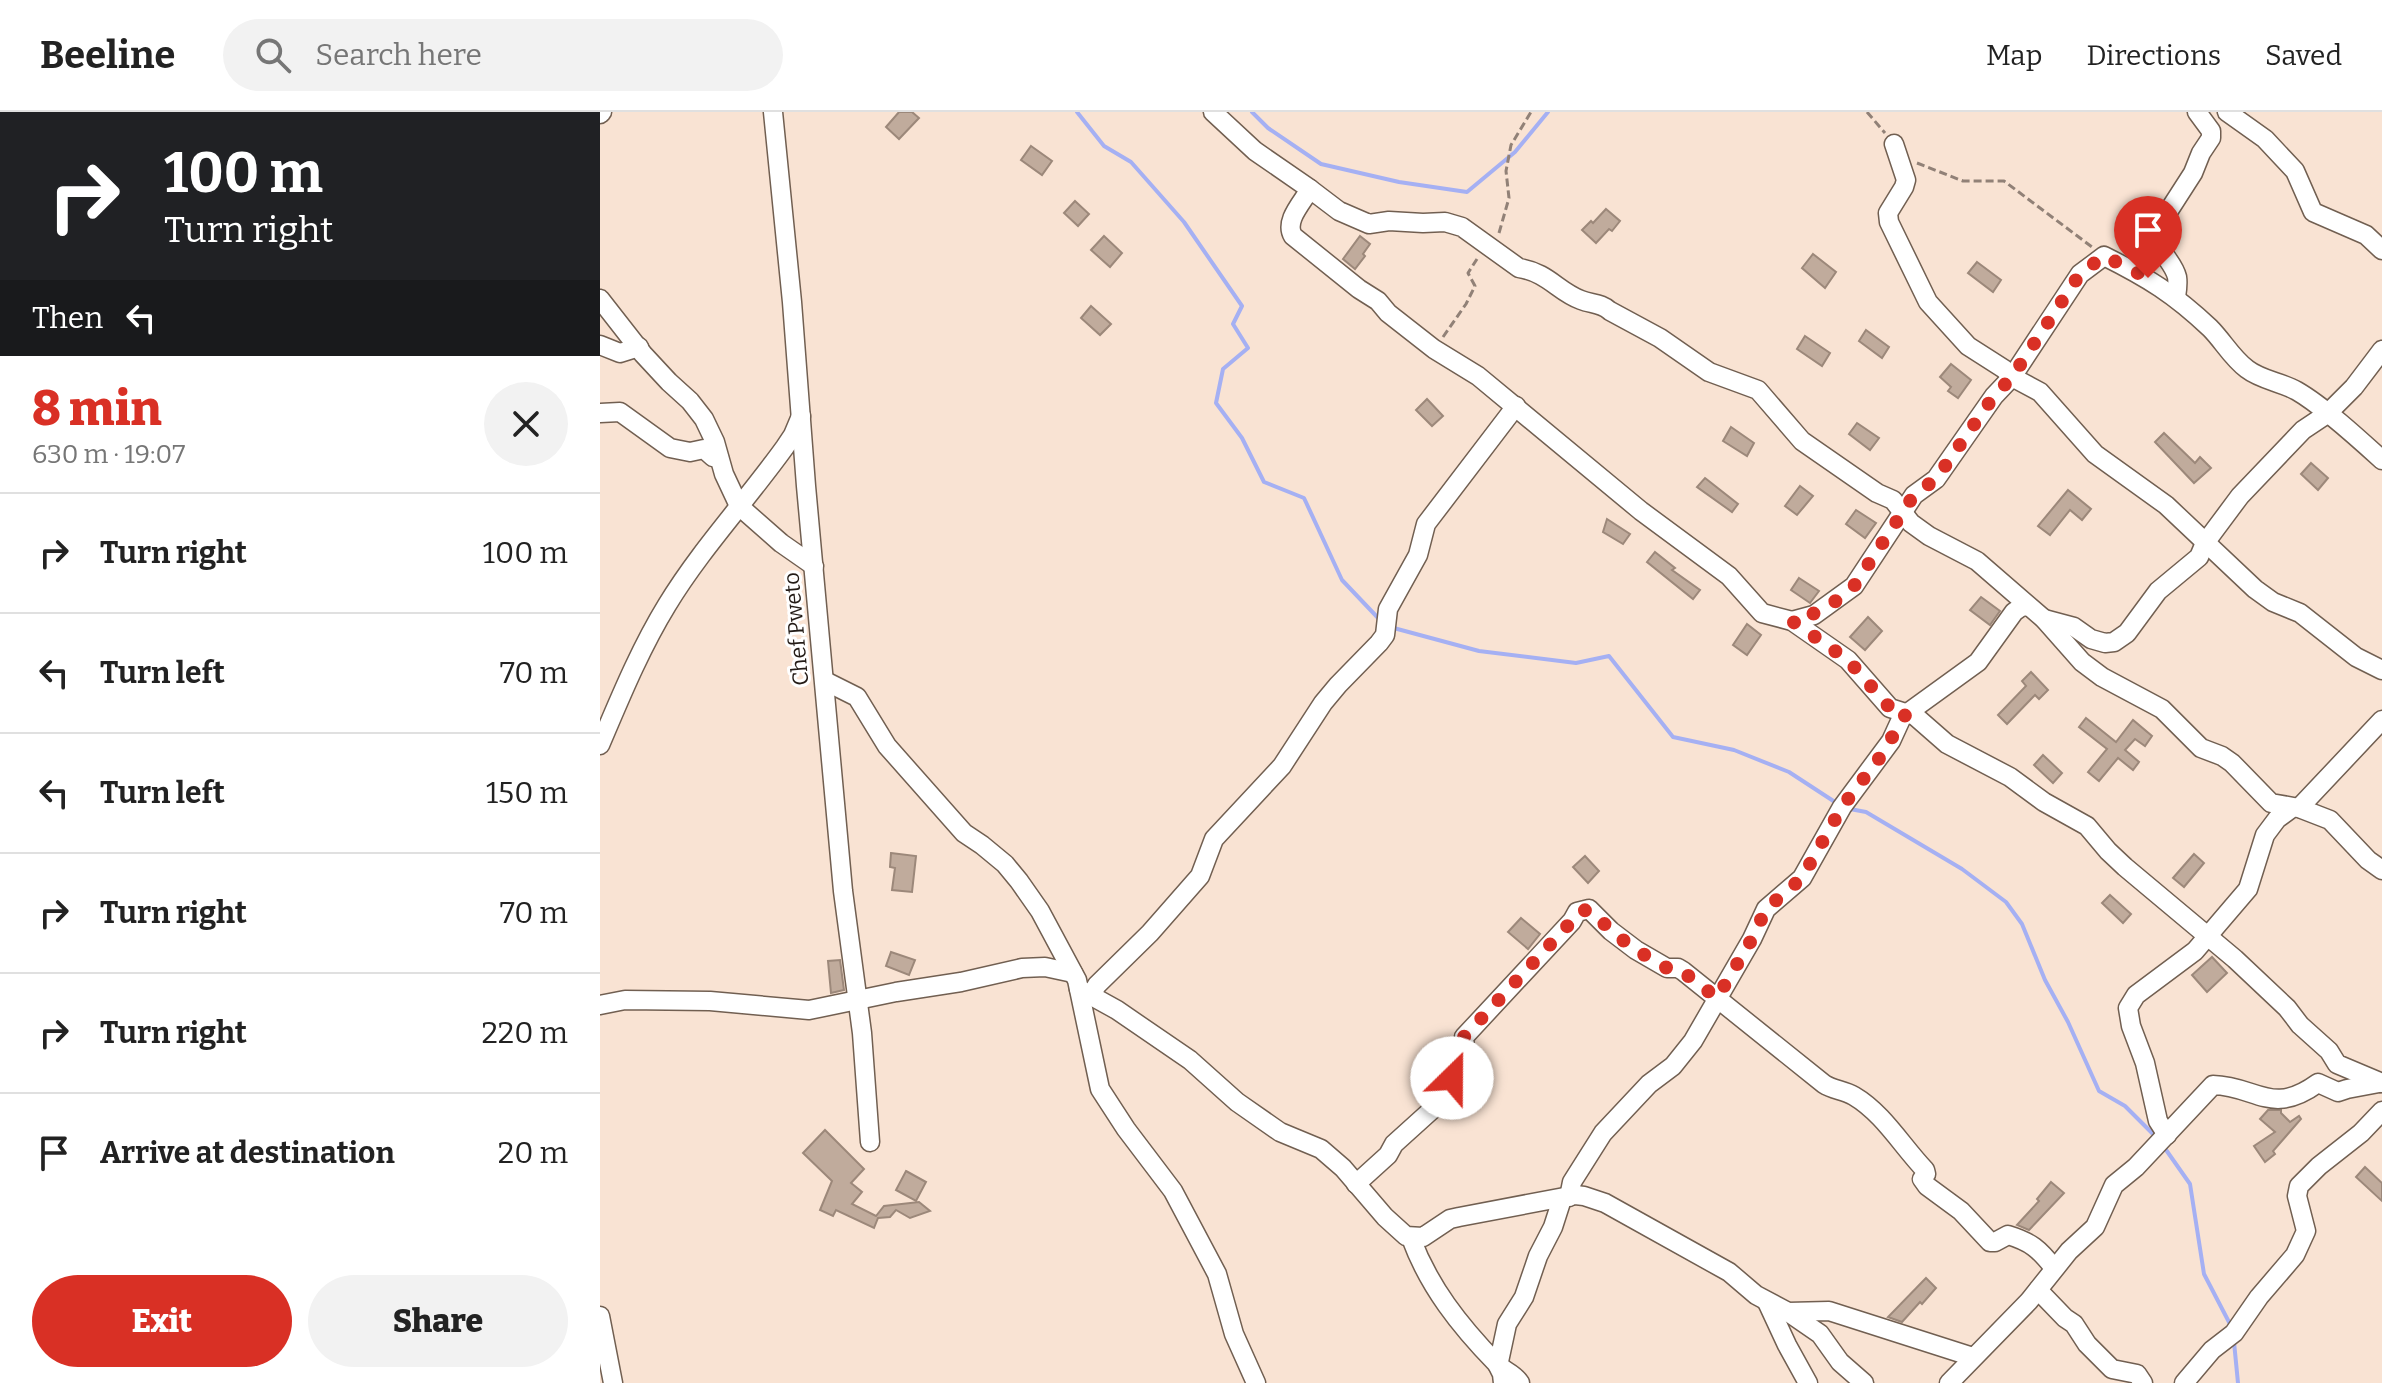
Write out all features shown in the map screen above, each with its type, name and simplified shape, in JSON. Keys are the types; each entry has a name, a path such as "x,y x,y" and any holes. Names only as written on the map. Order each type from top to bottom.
{"street":[{"name":"Chef Pweto","path":"773,112 843,891 866,1068 870,1142"},
{"path":"1213,112 1255,151 1339,211 1364,222 1445,222 1462,227 1519,268 1549,278 1581,300 1606,306 1709,372 1758,390 1802,441 1877,493 1893,500 1903,514 1929,536 1977,561 2044,619 2082,662 2102,677 2162,709 2201,748 2232,763 2271,803 2330,820 2368,860 2382,870"},
{"path":"2197,112 2211,131 2211,138"},
{"path":"2176,297 2178,280 2157,241 2157,229 2211,138 2237,115 2295,171 2313,212 2366,235 2382,250"},
{"path":"1894,144 1906,180 1888,217 1911,272 1928,302 1950,329 1968,346 2012,377 2040,392 2095,454 2166,505 2255,589 2273,602 2300,613 2356,657 2382,670"},
{"path":"1310,189 1289,223 1293,236 1378,301 1388,313 1434,349 1478,376 1641,511 1729,576 1762,613 1792,621 1848,660 1890,708 1907,712 1947,744 2010,777 2044,802 2092,829 2125,867 2187,921 2210,936 2287,1008 2300,1025 2329,1051 2337,1064 2381,1083"},
{"path":"1792,621 1814,615 1854,586 1914,495 1936,479 1994,396 2012,377 2080,274 2104,256 2148,278 2176,297 2223,341 2244,367 2317,404 2382,460"},
{"path":"600,299 669,382 695,407 709,428 724,474 739,506 781,543 814,566"},
{"path":"600,345 620,353 639,347"},
{"path":"2044,619 2074,627 2091,639 2105,643 2114,642 2127,633 2158,591 2199,557 2205,543 2240,496 2291,441 2327,414 2354,387 2382,350"},
{"path":"1081,985 1097,985 1150,933 1200,876 1214,839 1282,766 1323,703 1385,635 1388,609 1418,555 1426,524 1516,406"},
{"path":"600,413 620,412 670,448 690,452 704,449 719,458"},
{"path":"600,745 606,717 665,607 785,447 802,413"},
{"path":"1500,1374 1507,1324 1524,1297 1538,1256 1572,1182 1603,1133 1649,1084 1679,1059 1704,1024 1766,909 1802,878 1842,807 1881,756 1907,712 1978,662 2014,612 2027,606"},
{"path":"825,681 857,697 887,746 940,808 964,833 994,855 1019,881 1040,911 1081,985 1080,1005 1100,1089 1173,1191 1217,1274 1234,1334 1256,1383"},
{"path":"2167,1135 2158,1121 2128,1008 2136,995 2195,951 2248,889 2270,826 2296,808 2382,720"},
{"path":"2270,826 2271,803"},
{"path":"1356,1184 1388,1155 1394,1144 1456,1088 1452,1078 1461,1067 1456,1056 1465,1048 1464,1037 1581,910 1592,911 1636,950 1667,968 1678,968 1824,1084 1851,1094 1873,1111 1925,1170 1922,1179 1927,1186 1955,1206 1990,1242 2008,1235 2031,1244 2054,1268"},
{"path":"600,1005 625,1000 710,1001 809,1010 1022,968 1045,967 1081,985 1190,1060 1237,1102 1280,1132 1321,1149 1398,1230 1411,1238 1443,1302 1500,1374 1513,1375 1520,1383"},
{"path":"1949,1383 2095,1227 2114,1185 2136,1167 2216,1085 2274,1100 2304,1093 2318,1083 2338,1092 2381,1083"},
{"path":"2184,1383 2212,1350 2234,1333 2259,1297 2295,1255 2306,1231 2297,1196 2299,1186 2382,1111"},
{"path":"1411,1238 1423,1237 1450,1219 1504,1207 1584,1196 1605,1203 1729,1272 1767,1302 1820,1334 1840,1362 1864,1383"},
{"path":"2038,1290 2074,1324 2106,1364 2116,1371 2137,1374 2143,1383"},
{"path":"1767,1302 1808,1383"},
{"path":"1788,1312 1829,1311 1973,1357"},
{"path":"600,1316 608,1376"}],"path":[{"path":"1867,112 1894,144"},
{"path":"1915,162 1963,181 2004,181 2104,256"}],"building":[{"path":"899,112 912,112 919,118 899,139 886,127"},
{"path":"1031,146 1052,161 1042,175 1021,160"},
{"path":"1075,201 1089,214 1078,226 1064,213"},
{"path":"1606,209 1620,221 1596,243 1582,230"},
{"path":"1104,236 1122,253 1110,267 1091,250"},
{"path":"1360,236 1370,244 1355,269 1343,259"},
{"path":"1813,254 1836,272 1825,288 1802,268"},
{"path":"1977,262 2001,280 1993,292 1968,273"},
{"path":"1091,306 1111,324 1100,335 1081,318"},
{"path":"1866,330 1889,347 1882,358 1859,341"},
{"path":"1805,336 1830,353 1822,366 1797,349"},
{"path":"1951,364 1971,380 1958,398 1948,391 1951,387 1940,377"},
{"path":"1427,399 1443,416 1432,426 1416,410"},
{"path":"1857,423 1879,438 1870,450 1849,434"},
{"path":"1731,427 1754,443 1747,456 1723,441"},
{"path":"2164,433 2195,463 2200,457 2211,468 2194,483 2155,442"},
{"path":"2311,463 2328,478 2318,490 2301,474"},
{"path":"1705,478 1738,504 1732,512 1697,487"},
{"path":"1800,486 1813,496 1797,515 1785,506"},
{"path":"2068,490 2091,509 2082,520 2070,510 2050,535 2038,526"},
{"path":"1856,510 1876,523 1865,538 1846,524"},
{"path":"1607,519 1630,534 1623,544 1603,532"},
{"path":"1655,552 1675,568 1672,570 1700,590 1693,599 1647,562"},
{"path":"1799,578 1819,591 1810,603 1791,590"},
{"path":"1981,597 2000,611 1990,625 1970,610"},
{"path":"1868,617 1882,631 1865,650 1850,637"},
{"path":"1747,624 1761,635 1747,655 1733,645"},
{"path":"2031,672 2048,690 2039,699 2035,695 2007,724 1998,715 2026,686 2022,681"},
{"path":"2086,718 2116,742 2133,720 2152,736 2145,746 2135,739 2125,750 2139,762 2133,770 2118,758 2099,781 2088,772 2107,749 2079,727"},
{"path":"2043,755 2062,773 2053,783 2034,765"},
{"path":"891,853 916,856 912,892 892,890 895,868 890,867"},
{"path":"2194,854 2204,863 2184,887 2173,878"},
{"path":"1585,856 1599,871 1588,883 1573,867"},
{"path":"2110,895 2131,914 2123,923 2102,903"},
{"path":"1521,918 1540,934 1528,949 1508,932"},
{"path":"891,952 915,960 909,975 886,966"},
{"path":"2212,957 2227,973 2207,992 2192,975"},
{"path":"840,960 844,990 831,993 828,961"},
{"path":"2268,1110 2281,1110 2290,1122 2299,1116 2301,1119 2273,1151 2275,1154 2265,1162 2254,1146 2275,1132 2260,1119"},
{"path":"825,1130 864,1169 851,1183 862,1192 852,1204 876,1216 884,1206 919,1202 930,1211 910,1218 896,1210 890,1217 878,1218 874,1228 836,1210 833,1216 820,1210 832,1181 803,1153"},
{"path":"2365,1167 2382,1183 2382,1201 2356,1177"},
{"path":"906,1171 926,1182 916,1201 896,1190"},
{"path":"2051,1182 2064,1193 2029,1230 2017,1225 2039,1201 2037,1199"},
{"path":"1926,1278 1936,1288 1922,1304 1920,1302 1902,1322 1888,1317"}],"waterway":[{"path":"1077,112 1104,146 1131,162 1184,222 1242,306 1233,324 1248,348 1223,369 1216,403 1242,438 1264,482 1304,498 1342,580 1380,620"},
{"path":"1252,112 1268,128 1321,164 1399,182 1467,192 1515,152 1548,112"},
{"path":"1390,627 1479,651 1576,663 1609,656 1673,737 1734,750 1789,772 1838,804"},
{"path":"1850,809 1866,812 1962,869 2006,902 2022,924 2045,980 2099,1091 2125,1106 2156,1137"},
{"path":"2164,1147 2190,1184 2204,1274 2231,1326"},
{"path":"2234,1342 2238,1383"}],"route":[{"path":"1452,1078 1461,1067 1456,1056 1465,1048 1464,1037 1581,910 1589,909 1636,950 1667,968 1678,968 1717,998 1766,909 1802,878 1842,807 1881,756 1907,712 1886,705 1848,660 1792,621 1814,615 1854,586 1914,495 1936,479 1994,396 2012,377 2080,274 2104,256 2148,278"}]}
